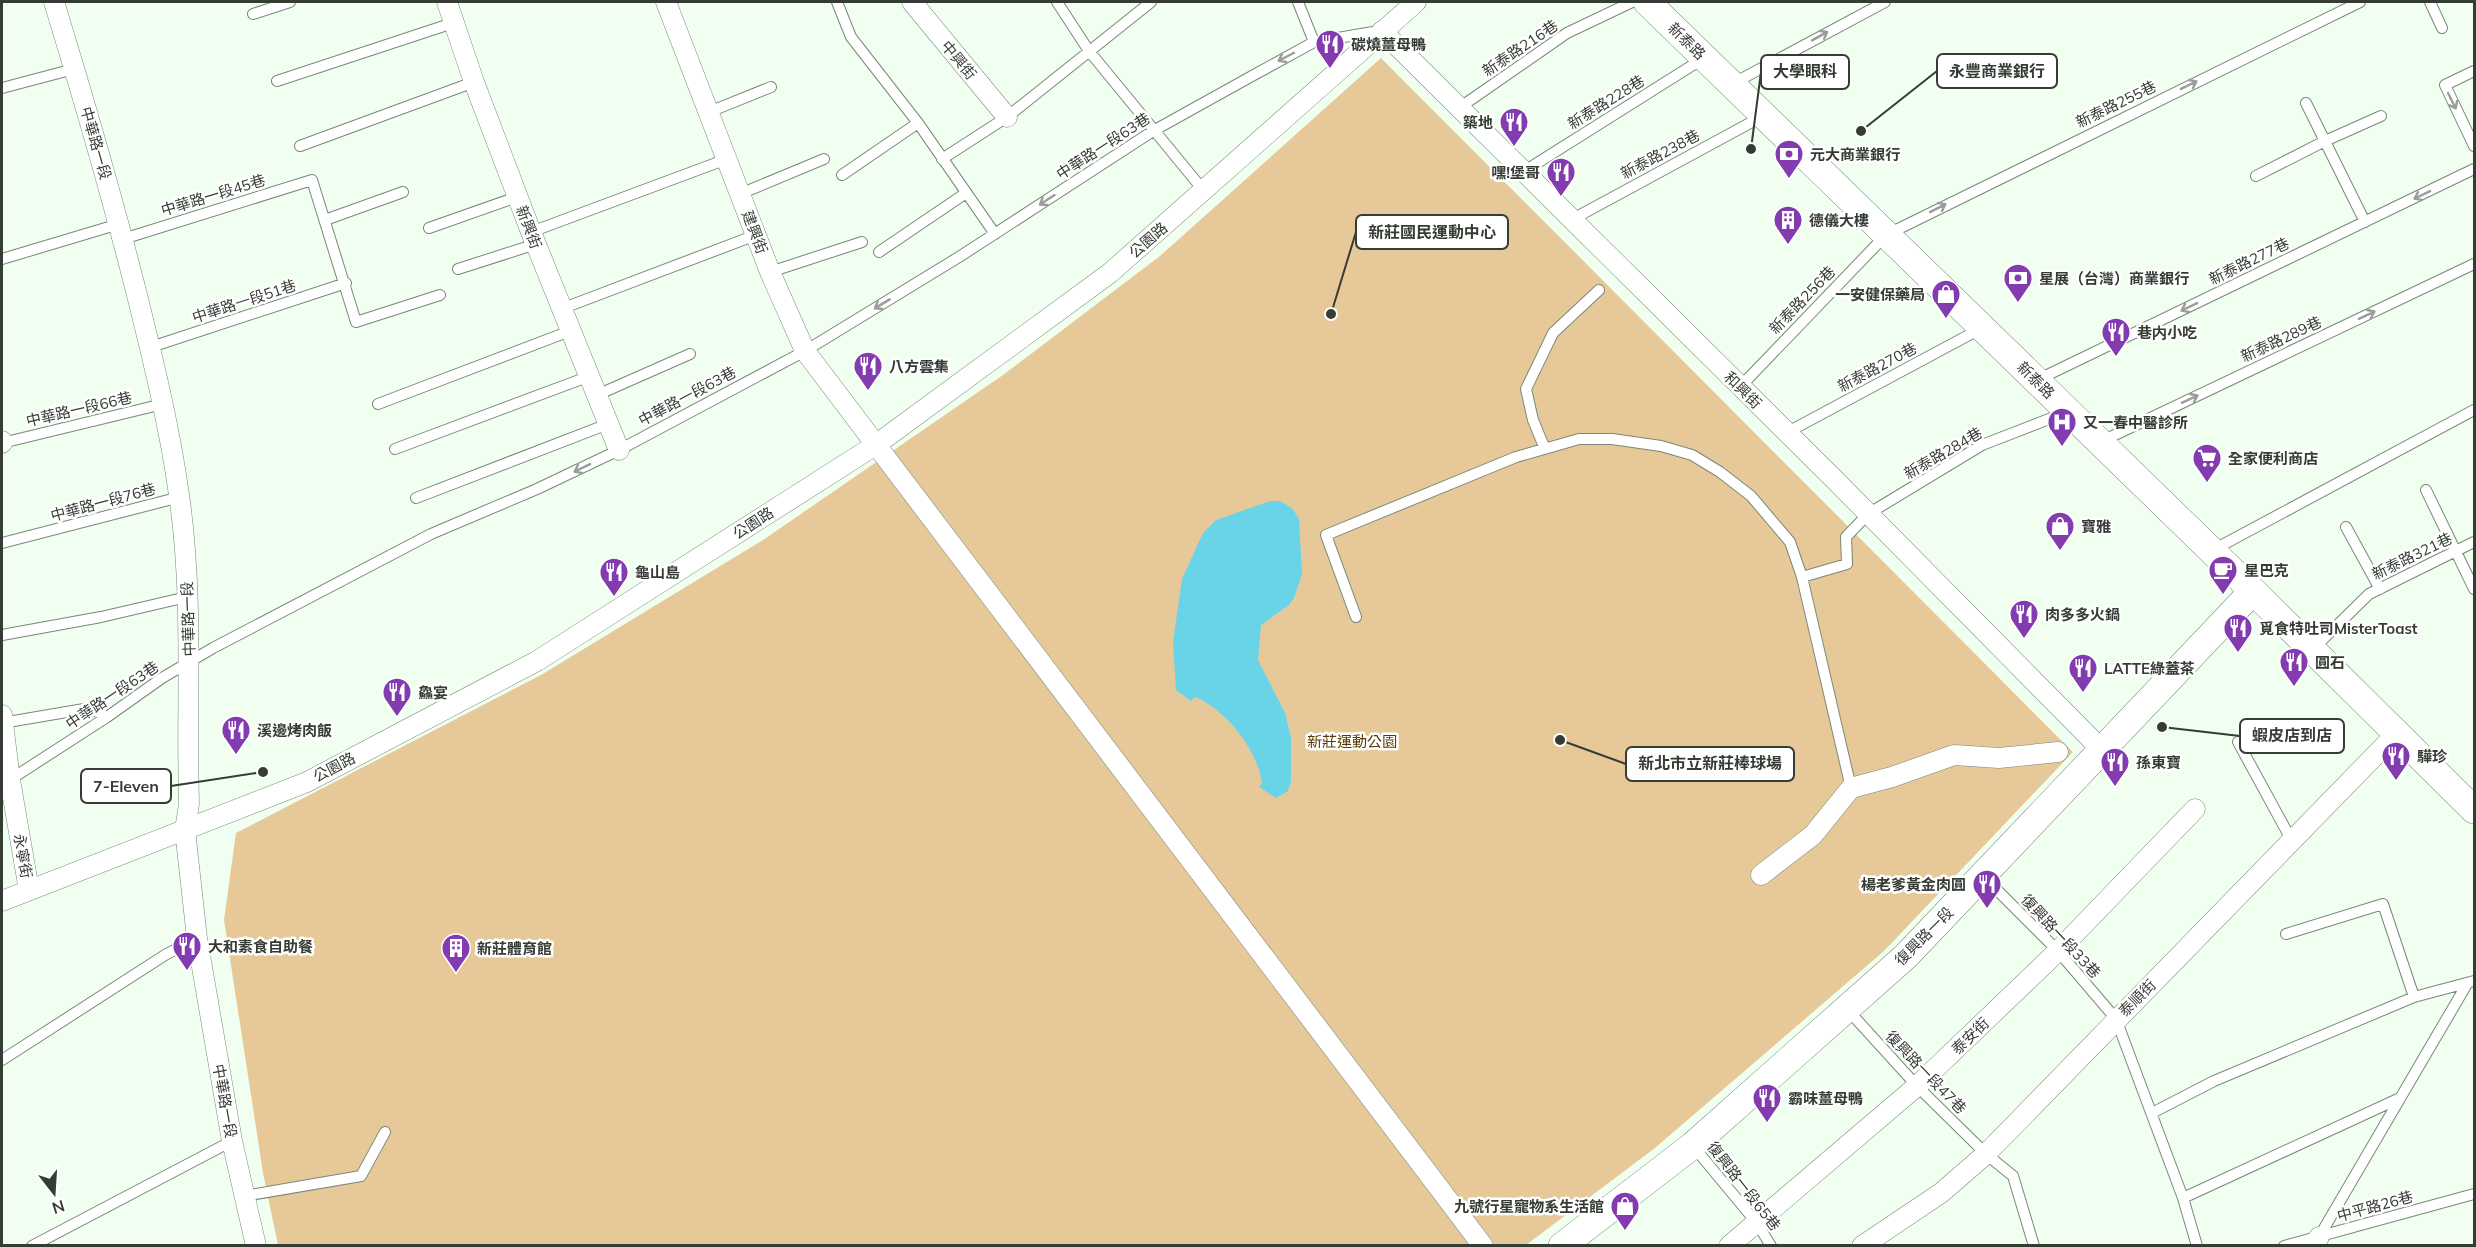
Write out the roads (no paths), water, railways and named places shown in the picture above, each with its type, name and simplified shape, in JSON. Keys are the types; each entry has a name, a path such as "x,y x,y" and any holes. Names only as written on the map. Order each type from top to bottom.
{"main road":[{"name":"新泰路","path":"1647,2 2313,649 2475,810"},
{"name":"復興路一段","path":"1562,1245 1692,1146 1906,956 2253,591"}],"street":[{"name":"中華路一段","path":"54,2 121,232 151,347 180,497 189,662 189,804 185,830 197,938 232,1141 256,1245"},
{"name":"新興街","path":"449,2 453,22 474,82 533,238 619,450"},
{"name":"建興街","path":"666,2 770,272 805,351 1483,1245"},
{"name":"中興街","path":"912,2 1007,117"},
{"name":"公園路","path":"2,901 306,782 537,661 877,444 1110,273 1416,2"},
{"name":"和興街","path":"1382,31 2102,750"},
{"name":"永寧街","path":"2,720 6,782 29,890"},
{"name":"泰順街","path":"1862,1245 1941,1193 1986,1154 2397,733"},
{"path":"1761,875 1813,835 1851,788 1892,777 1954,755 1999,758 2058,752"},
{"name":"泰安街","path":"1729,1245 1917,1086 2058,951 2195,809"}],"lane":[{"path":"253,14 290,2"},
{"path":"837,2 851,37 918,123 995,234"},
{"path":"1057,2 1089,51 1204,191"},
{"path":"942,159 1007,117 1151,2"},
{"path":"1298,2 1314,42"},
{"name":"新泰路216巷","path":"1459,108 1567,33 1632,2"},
{"path":"1732,85 1884,2"},
{"name":"新泰路255巷","path":"1886,235 2360,2"},
{"path":"2430,2 2442,28"},
{"path":"277,81 453,22"},
{"name":"中華路一段63巷","path":"6,782 189,662 431,534 528,493 619,450 805,351 995,234 1154,131 1314,42 1382,31"},
{"name":"新泰路228巷","path":"1523,172 1704,58"},
{"path":"2,88 74,69"},
{"path":"2475,71 2445,85 2475,146"},
{"path":"300,146 474,82"},
{"path":"709,112 771,87"},
{"path":"2306,103 2365,222"},
{"name":"新泰路238巷","path":"1571,220 1764,116"},
{"path":"2256,176 2381,116"},
{"path":"842,175 918,123"},
{"path":"458,269 727,159"},
{"path":"740,194 824,159"},
{"name":"新泰路277巷","path":"2037,380 2475,169"},
{"name":"中華路一段45巷","path":"2,259 121,232 312,180 325,220"},
{"path":"403,192 325,220 356,322 440,295"},
{"path":"879,252 966,193"},
{"path":"429,228 518,197"},
{"path":"561,309 756,235"},
{"name":"新泰路256巷","path":"1740,387 1886,235"},
{"path":"770,272 862,242"},
{"name":"新泰路289巷","path":"2100,442 2475,264"},
{"name":"中華路一段51巷","path":"151,347 346,283"},
{"path":"1545,449 1533,420 1526,389 1553,333 1599,290"},
{"name":"新泰路270巷","path":"1786,433 1982,328"},
{"path":"378,404 570,331"},
{"path":"597,395 690,354"},
{"path":"395,449 590,376"},
{"name":"中華路一段66巷","path":"2,442 163,404"},
{"path":"2212,551 2475,410"},
{"name":"新泰路284巷","path":"1802,577 1846,564 1846,537 1868,514 1982,445 2069,412"},
{"path":"416,498 608,424"},
{"path":"1356,617 1326,535 1516,457 1579,439 1612,439 1661,446 1692,455 1720,472 1751,496 1790,542 1802,577 1851,788"},
{"path":"2426,490 2475,589"},
{"name":"中華路一段76巷","path":"2,543 180,497"},
{"path":"2346,527 2379,589"},
{"name":"新泰路321巷","path":"2313,649 2370,594 2475,542"},
{"path":"2,635 60,625 187,597"},
{"path":"2,720 90,708 107,717"},
{"path":"2238,742 2292,841"},
{"name":"復興路一段33巷","path":"1982,875 2058,951 2116,1019 2183,1198 2197,1245"},
{"path":"2286,934 2383,904 2414,997"},
{"path":"2,1060 165,955 197,938"},
{"path":"2152,1113 2214,1081 2414,997 2471,982"},
{"path":"2316,1241 2471,982"},
{"name":"復興路一段47巷","path":"1846,1008 1917,1086 1986,1154 2013,1176 2034,1245"},
{"path":"2183,1198 2400,1098"},
{"path":"244,1196 361,1176 385,1132"},
{"path":"32,1245 232,1141"},
{"name":"復興路一段65巷","path":"1692,1146 1757,1223 1771,1245"},
{"name":"中平路26巷","path":"2284,1245 2316,1241 2475,1194"}],"water":[{"path":"1270,501 1280,501 1292,508 1299,519 1302,574 1294,598 1289,605 1261,625 1258,660 1285,713 1291,737 1291,781 1288,791 1276,798 1259,787 1262,783 1254,758 1239,732 1229,721 1207,703 1195,697 1191,701 1176,690 1173,642 1182,579 1203,533 1216,520"}],"place":[{"name":"碳燒薑母鴨","path":"1330,70"},
{"name":"永豐商業銀行","path":"1861,131"},
{"name":"築地","path":"1514,148"},
{"name":"大學眼科","path":"1751,149"},
{"name":"元大商業銀行","path":"1789,180"},
{"name":"嘿!堡哥","path":"1561,198"},
{"name":"德儀大樓","path":"1788,246"},
{"name":"星展（台灣）商業銀行","path":"2018,304"},
{"name":"新莊國民運動中心","path":"1331,314"},
{"name":"一安健保藥局","path":"1946,320"},
{"name":"巷内小吃","path":"2116,358"},
{"name":"八方雲集","path":"868,392"},
{"name":"又一春中醫診所","path":"2062,448"},
{"name":"全家便利商店","path":"2207,484"},
{"name":"寶雅","path":"2060,552"},
{"name":"星巴克","path":"2223,596"},
{"name":"龜山島","path":"614,598"},
{"name":"肉多多火鍋","path":"2024,640"},
{"name":"覓食特吐司MisterToast","path":"2238,654"},
{"name":"圓石","path":"2294,688"},
{"name":"LATTE綠蓋茶","path":"2083,694"},
{"name":"鱻宴","path":"397,718"},
{"name":"蝦皮店到店","path":"2162,727"},
{"name":"新北市立新莊棒球場","path":"1560,740"},
{"name":"溪邊烤肉飯","path":"236,756"},
{"name":"7-Eleven","path":"263,772"},
{"name":"驊珍","path":"2396,782"},
{"name":"孫東寶","path":"2115,788"},
{"name":"楊老爹黃金肉圓","path":"1987,910"},
{"name":"大和素食自助餐","path":"187,972"},
{"name":"新莊體育館","path":"456,974"},
{"name":"霸味薑母鴨","path":"1767,1124"},
{"name":"九號行星寵物系生活館","path":"1625,1232"}],"park label":[{"name":"新莊運動公園","path":"1352,741"}]}
